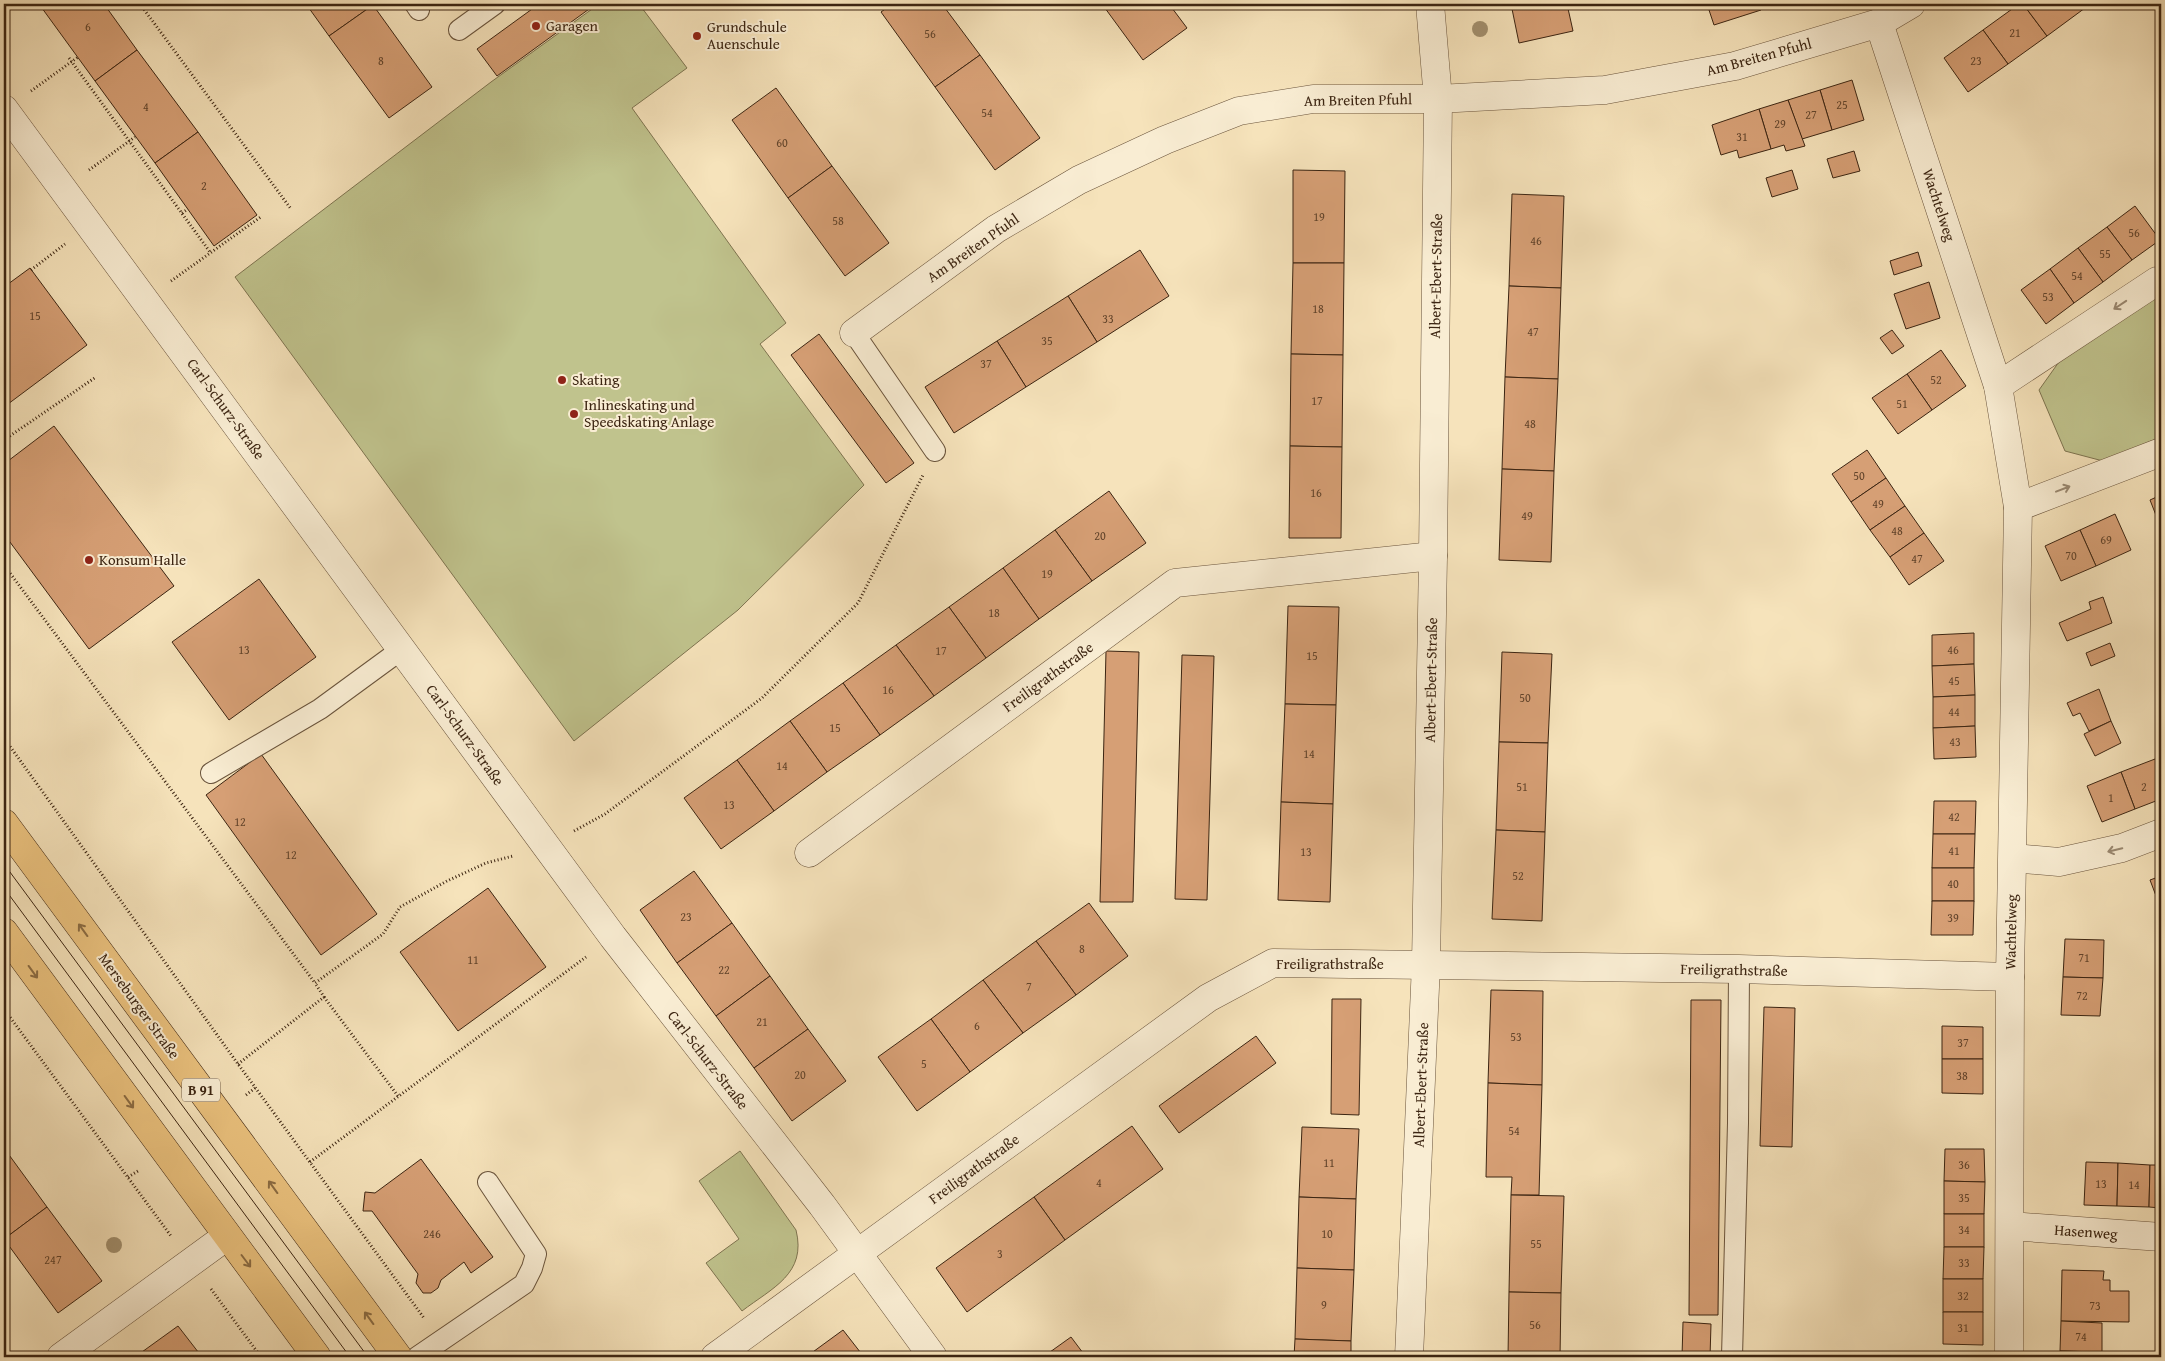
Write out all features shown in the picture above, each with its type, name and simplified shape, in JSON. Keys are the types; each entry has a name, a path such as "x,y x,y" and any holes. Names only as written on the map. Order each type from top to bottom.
{"main road":[{"name":"Merseburger Straße","path":"4,823 398,1357"},
{"path":"4,932 317,1357"}],"street":[{"name":"Albert-Ebert-Straße","path":"1409,1357 1426,964 1433,556 1438,99 1430,4"},
{"name":"Am Breiten Pfuhl","path":"854,333 996,229 1079,180 1165,140 1239,111 1313,99 1438,99 1606,90 1735,66 1879,23 1911,4"},
{"name":"Wachtelweg","path":"1879,23 1998,386 2018,507 2010,977 2009,1357"},
{"name":"Carl-Schurz-Straße","path":"4,110 613,937 822,1205 933,1357"},
{"path":"1998,386 2157,280 2161,281"},
{"path":"2018,507 2161,452"},
{"name":"Freiligrathstraße","path":"809,853 1175,583 1433,556"},
{"path":"2013,858 2059,862 2122,848 2161,833"},
{"name":"Freiligrathstraße","path":"714,1357 1208,998 1272,963 1739,969 2010,977"},
{"name":"Hasenweg","path":"2010,1226 2161,1237"},
{"path":"61,1357 228,1236"}],"lane":[{"path":"460,30 494,4"},
{"path":"854,333 935,451"},
{"path":"211,773 320,709 402,649"},
{"path":"1732,1357 1738,1123 1739,969"},
{"path":"417,1357 524,1284 532,1268 536,1254 488,1182"}],"path":[{"path":"140,4 291,209"},
{"path":"4,110 70,60 78,57"},
{"path":"70,60 210,252"},
{"path":"182,213 188,209"},
{"path":"145,299 262,216"},
{"path":"31,270 66,243"},
{"path":"4,440 96,377"},
{"path":"315,982 383,934 400,907 447,880 486,863 546,846 605,814 762,698 858,603 935,451"},
{"path":"4,565 399,1096"},
{"path":"4,738 238,1064 441,1341"},
{"path":"310,1162 613,937"},
{"path":"238,1064 324,997"},
{"path":"4,1009 261,1357"}],"green space":[{"name":"Inlineskating und Speedskating Anlage","path":"599,4 639,4 687,68 632,108 786,323 760,344 864,485 738,610 574,741 235,277 491,82"},
{"path":"2161,294 2161,437 2103,461 2065,451 2039,390 2061,359"},
{"path":"740,1151 796,1230 798,1245 792,1269 775,1287 742,1311 706,1263 739,1239 699,1181"}],"building":[{"path":"39,4 104,4 137,50 95,81"},
{"path":"306,4 372,4 373,5 329,36"},
{"name":"Garagen","path":"539,4 596,4 497,76 477,49"},
{"path":"892,4 942,4 980,55 935,87 881,12"},
{"path":"1102,4 1169,4 1187,28 1143,60"},
{"path":"1511,4 1567,4 1573,31 1519,43"},
{"path":"1707,4 1759,4 1761,10 1714,25"},
{"path":"1766,4 1784,4 1767,9"},
{"path":"2019,4 2023,4 2047,36 2008,64 1983,30"},
{"path":"2023,4 2082,4 2085,8 2047,36"},
{"path":"373,5 432,87 389,118 329,36"},
{"path":"1983,30 2008,64 1968,92 1944,58"},
{"path":"137,50 198,132 155,163 95,81"},
{"path":"980,55 1040,138 995,170 935,87"},
{"path":"1852,80 1864,120 1832,130 1820,90"},
{"path":"776,88 832,166 788,198 732,120"},
{"path":"1820,90 1832,130 1802,139 1788,100"},
{"path":"1788,100 1805,146 1786,151 1784,145 1771,149 1759,109"},
{"path":"1759,109 1771,149 1739,158 1737,150 1721,155 1712,125"},
{"path":"198,132 257,215 214,246 155,163"},
{"path":"1854,151 1860,171 1833,178 1827,159"},
{"path":"832,166 889,243 845,276 788,198"},
{"path":"1293,170 1345,171 1344,263 1293,263"},
{"path":"1792,170 1798,189 1772,197 1766,178"},
{"path":"1512,194 1564,196 1561,288 1509,286"},
{"path":"2135,206 2160,240 2132,260 2107,227"},
{"path":"2107,227 2132,260 2103,282 2078,248"},
{"path":"2078,248 2103,282 2074,303 2050,269"},
{"path":"1140,250 1169,296 1097,342 1068,296"},
{"path":"1918,252 1922,266 1894,275 1890,261"},
{"path":"1293,263 1344,263 1343,355 1291,354"},
{"path":"30,268 87,345 4,407 4,287"},
{"path":"2050,269 2074,303 2046,324 2021,290"},
{"path":"1929,282 1940,318 1906,329 1894,294"},
{"path":"1509,286 1561,288 1558,379 1505,377"},
{"path":"1068,296 1097,342 1026,387 997,341"},
{"path":"1892,330 1904,346 1892,354 1880,338"},
{"path":"819,334 914,463 886,483 791,355"},
{"path":"997,341 1026,387 954,433 925,387"},
{"path":"1941,350 1966,386 1932,410 1907,374"},
{"path":"1291,354 1343,355 1342,447 1290,446"},
{"path":"1907,374 1932,410 1898,434 1872,398"},
{"path":"1505,377 1558,379 1554,471 1502,469"},
{"name":"Konsum Halle","path":"54,426 174,586 89,649 4,534 4,464"},
{"path":"1290,446 1342,447 1341,538 1289,538"},
{"path":"1867,450 1886,478 1851,502 1832,474"},
{"path":"1502,469 1554,471 1551,562 1499,560"},
{"path":"1886,478 1905,506 1870,530 1851,502"},
{"path":"1109,491 1146,543 1092,581 1055,530"},
{"path":"2161,495 2161,528 2150,500"},
{"path":"1905,506 1924,533 1890,557 1870,530"},
{"path":"2115,514 2131,550 2096,566 2080,530"},
{"path":"1055,530 1092,581 1039,619 1003,568"},
{"path":"2080,530 2096,566 2061,581 2045,546"},
{"path":"1924,533 1944,561 1909,585 1890,557"},
{"path":"1003,568 1039,619 986,658 949,607"},
{"path":"259,579 316,657 229,720 172,642"},
{"path":"2103,597 2112,623 2067,641 2059,623 2091,609 2089,602"},
{"path":"1288,606 1339,607 1336,705 1285,704"},
{"path":"949,607 986,658 934,696 896,645"},
{"path":"1974,633 1974,664 1932,666 1932,635"},
{"path":"2110,643 2115,656 2091,666 2086,653"},
{"path":"896,645 934,696 880,735 843,683"},
{"path":"1106,651 1139,652 1133,902 1100,902"},
{"path":"1502,652 1552,654 1548,743 1499,742"},
{"path":"1182,655 1214,656 1207,900 1175,899"},
{"path":"1974,664 1975,695 1933,697 1932,666"},
{"path":"843,683 880,735 827,772 790,721"},
{"path":"2099,689 2111,721 2089,731 2080,713 2073,716 2067,703"},
{"path":"1975,695 1975,726 1933,728 1933,697"},
{"path":"1285,704 1336,705 1333,804 1281,802"},
{"path":"790,721 827,772 774,811 737,760"},
{"path":"2111,721 2121,743 2095,756 2084,734"},
{"path":"1975,726 1976,757 1934,759 1933,728"},
{"path":"1499,742 1548,743 1545,832 1496,830"},
{"path":"261,754 377,914 321,955 206,795"},
{"path":"2161,757 2161,775 2155,759"},
{"path":"2155,759 2161,775 2161,799 2135,809 2121,772"},
{"path":"737,760 774,811 721,849 684,798"},
{"path":"2121,772 2135,809 2102,822 2087,786"},
{"path":"1934,801 1976,801 1975,834 1933,834"},
{"path":"1281,802 1333,804 1330,902 1278,900"},
{"path":"1496,830 1545,832 1542,921 1492,919"},
{"path":"1933,834 1975,834 1974,868 1932,868"},
{"path":"1932,868 1974,868 1974,901 1932,901"},
{"path":"694,871 732,923 677,963 640,910"},
{"path":"2161,876 2161,909 2150,880"},
{"path":"488,888 546,967 458,1031 400,952"},
{"path":"1932,901 1974,901 1973,935 1931,935"},
{"path":"1089,903 1128,956 1076,995 1036,941"},
{"path":"732,923 770,976 716,1016 677,963"},
{"path":"2065,939 2104,940 2103,978 2063,977"},
{"path":"1036,941 1076,995 1023,1033 983,980"},
{"path":"770,976 808,1029 754,1068 716,1016"},
{"path":"2063,977 2103,978 2100,1016 2061,1015"},
{"path":"983,980 1023,1033 970,1072 931,1019"},
{"path":"1491,990 1543,991 1542,1085 1488,1083"},
{"path":"1332,999 1361,999 1359,1115 1331,1114"},
{"path":"1691,1000 1721,1000 1718,1315 1689,1315"},
{"path":"1764,1007 1795,1008 1792,1147 1760,1146"},
{"path":"931,1019 970,1072 917,1111 878,1057"},
{"path":"1942,1026 1983,1027 1983,1059 1942,1059"},
{"path":"808,1029 846,1081 792,1121 754,1068"},
{"path":"1256,1036 1276,1063 1179,1133 1159,1106"},
{"path":"1942,1059 1983,1059 1983,1094 1942,1093"},
{"path":"1488,1083 1542,1085 1539,1195 1511,1195 1512,1177 1486,1177"},
{"path":"1132,1126 1163,1169 1065,1240 1034,1197"},
{"path":"1302,1127 1359,1129 1356,1199 1299,1197"},
{"path":"4,1148 47,1207 4,1239"},
{"path":"1945,1149 1984,1149 1985,1182 1944,1181"},
{"path":"421,1159 493,1257 471,1273 464,1262 441,1280 438,1288 431,1293 423,1293 416,1283 418,1274 372,1211 363,1211 365,1192 375,1193"},
{"path":"2086,1162 2118,1163 2117,1206 2084,1205"},
{"path":"2118,1163 2150,1165 2149,1207 2117,1206"},
{"path":"2150,1165 2161,1165 2161,1208 2149,1207"},
{"path":"1944,1181 1985,1182 1984,1214 1944,1214"},
{"path":"1511,1195 1564,1196 1561,1293 1509,1292"},
{"path":"1034,1197 1065,1240 967,1312 936,1268"},
{"path":"1299,1197 1356,1199 1354,1270 1297,1268"},
{"path":"47,1207 102,1281 58,1313 4,1239"},
{"path":"1944,1214 1984,1214 1984,1247 1944,1247"},
{"path":"1944,1247 1984,1247 1983,1279 1943,1279"},
{"path":"1297,1268 1354,1270 1351,1341 1295,1339"},
{"path":"2062,1270 2104,1271 2103,1280 2110,1280 2110,1291 2129,1291 2129,1322 2061,1321"},
{"path":"1943,1279 1983,1279 1983,1312 1943,1312"},
{"path":"1509,1292 1561,1293 1560,1357 1508,1357"},
{"path":"1943,1312 1983,1312 1983,1345 1943,1344"},
{"path":"2061,1321 2102,1323 2102,1352 2060,1351"},
{"path":"1683,1322 1711,1324 1710,1357 1682,1357"},
{"path":"178,1326 202,1357 135,1357"},
{"path":"843,1330 864,1357 806,1357"},
{"path":"1071,1337 1086,1357 1043,1357"},
{"path":"1295,1339 1351,1341 1351,1357 1294,1357"},
{"path":"2060,1351 2102,1352 2101,1357 2060,1357"}],"tram line":[{"path":"4,864 368,1357"},
{"path":"4,888 350,1357"}],"place":[{"name":"Garagen","path":"536,26"},
{"name":"Grundschule Auenschule","path":"697,36"},
{"name":"Skating","path":"562,380"},
{"name":"Inlineskating und Speedskating Anlage","path":"574,414"},
{"name":"Konsum Halle","path":"89,560"}]}
